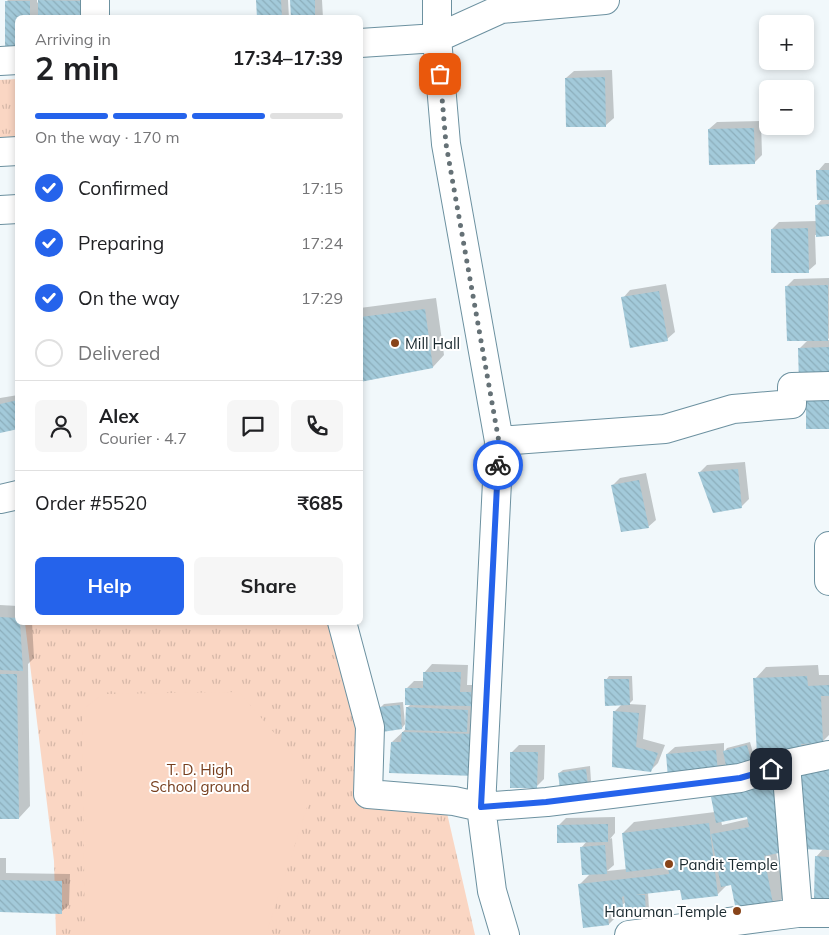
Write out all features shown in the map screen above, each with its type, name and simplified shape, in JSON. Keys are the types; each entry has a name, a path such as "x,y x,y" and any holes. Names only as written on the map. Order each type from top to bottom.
{"street":[{"path":"94,0 95,15"},
{"path":"437,0 437,38 446,144 499,442 481,807 492,891 505,935"},
{"path":"363,43 437,38 501,10 606,0"},
{"path":"0,61 15,60"},
{"path":"0,152 15,151"},
{"path":"0,210 15,209"},
{"path":"499,442 665,429 733,409 792,404 792,387 829,386"},
{"path":"0,499 15,496"},
{"path":"829,546 829,581"},
{"path":"343,625 370,727 368,794 454,801 481,807 546,802 740,778 786,764 829,755"},
{"path":"786,764 798,913"},
{"path":"629,935 798,913 829,913"}],"green space":[{"path":"15,79 15,158 0,159 0,80"},
{"name":"T. D. High School ground","path":"25,625 329,625 345,669 355,723 355,799 447,813 475,935 56,935 54,861"},
{"path":"239,692 294,756 309,801 266,935 85,935 82,710 103,694"}],"building":[{"path":"38,0 83,1 83,15 38,15"},
{"path":"256,0 281,0 282,15 257,15"},
{"path":"290,0 315,0 315,15 291,15"},
{"path":"5,1 30,1 30,15 15,15 15,47 5,47"},
{"path":"605,77 606,127 566,127 565,78"},
{"path":"754,128 755,164 709,165 708,129"},
{"path":"816,170 829,170 829,200 817,200"},
{"path":"829,204 829,236 816,237 815,205"},
{"path":"808,228 809,273 771,273 771,229"},
{"path":"828,285 828,341 787,341 785,286"},
{"path":"659,291 668,341 630,348 621,297"},
{"name":"Mill Hall","path":"425,309 433,368 363,381 363,317"},
{"path":"829,347 829,383 799,384 798,348"},
{"path":"806,390 829,390 829,429 806,429"},
{"path":"15,401 15,430 0,433 0,404"},
{"path":"738,469 742,508 713,513 698,472"},
{"path":"639,480 649,528 621,532 611,485"},
{"path":"0,617 15,618 15,625 20,625 23,671 0,670"},
{"path":"423,672 461,672 460,692 471,692 471,706 405,705 405,688 423,688"},
{"path":"0,674 17,674 19,819 0,819"},
{"path":"807,676 808,686 829,685 829,696 821,696 823,743 801,744 802,754 757,755 753,678"},
{"path":"604,679 629,679 630,705 605,706"},
{"path":"400,705 402,729 382,732 379,707"},
{"path":"406,707 468,710 467,732 405,730"},
{"path":"613,711 639,713 636,747 658,753 651,772 612,767"},
{"path":"402,732 477,734 475,776 389,773 391,742 401,742"},
{"path":"747,745 752,764 727,771 723,751"},
{"path":"716,750 718,774 668,778 666,754"},
{"path":"510,752 538,752 537,788 510,788"},
{"path":"800,766 829,767 829,850 799,849"},
{"path":"586,769 588,785 560,789 558,773"},
{"path":"775,778 789,851 764,856 774,909 737,916 731,885 721,887 711,834 749,827 747,817 716,823 711,797 759,787 757,781"},
{"path":"709,823 718,896 682,900 680,890 635,895 645,895 646,914 626,915 624,896 622,897 623,907 607,909 609,925 583,928 578,884 669,874 668,867 626,872 622,833"},
{"path":"608,824 608,842 557,843 557,825"},
{"path":"605,845 607,874 582,875 580,847"},
{"path":"815,856 829,857 829,900 814,899"},
{"path":"0,880 62,881 62,914 0,912"}],"way so far":[{"path":"440,74 446,144 499,442 498,465"}],"place":[{"name":"Mill Hall","path":"395,343"},
{"name":"Pandit Temple","path":"669,864"},
{"name":"Hanuman Temple","path":"737,911"}],"route":[{"path":"498,465 481,807 546,802 740,778 771,769"}]}
